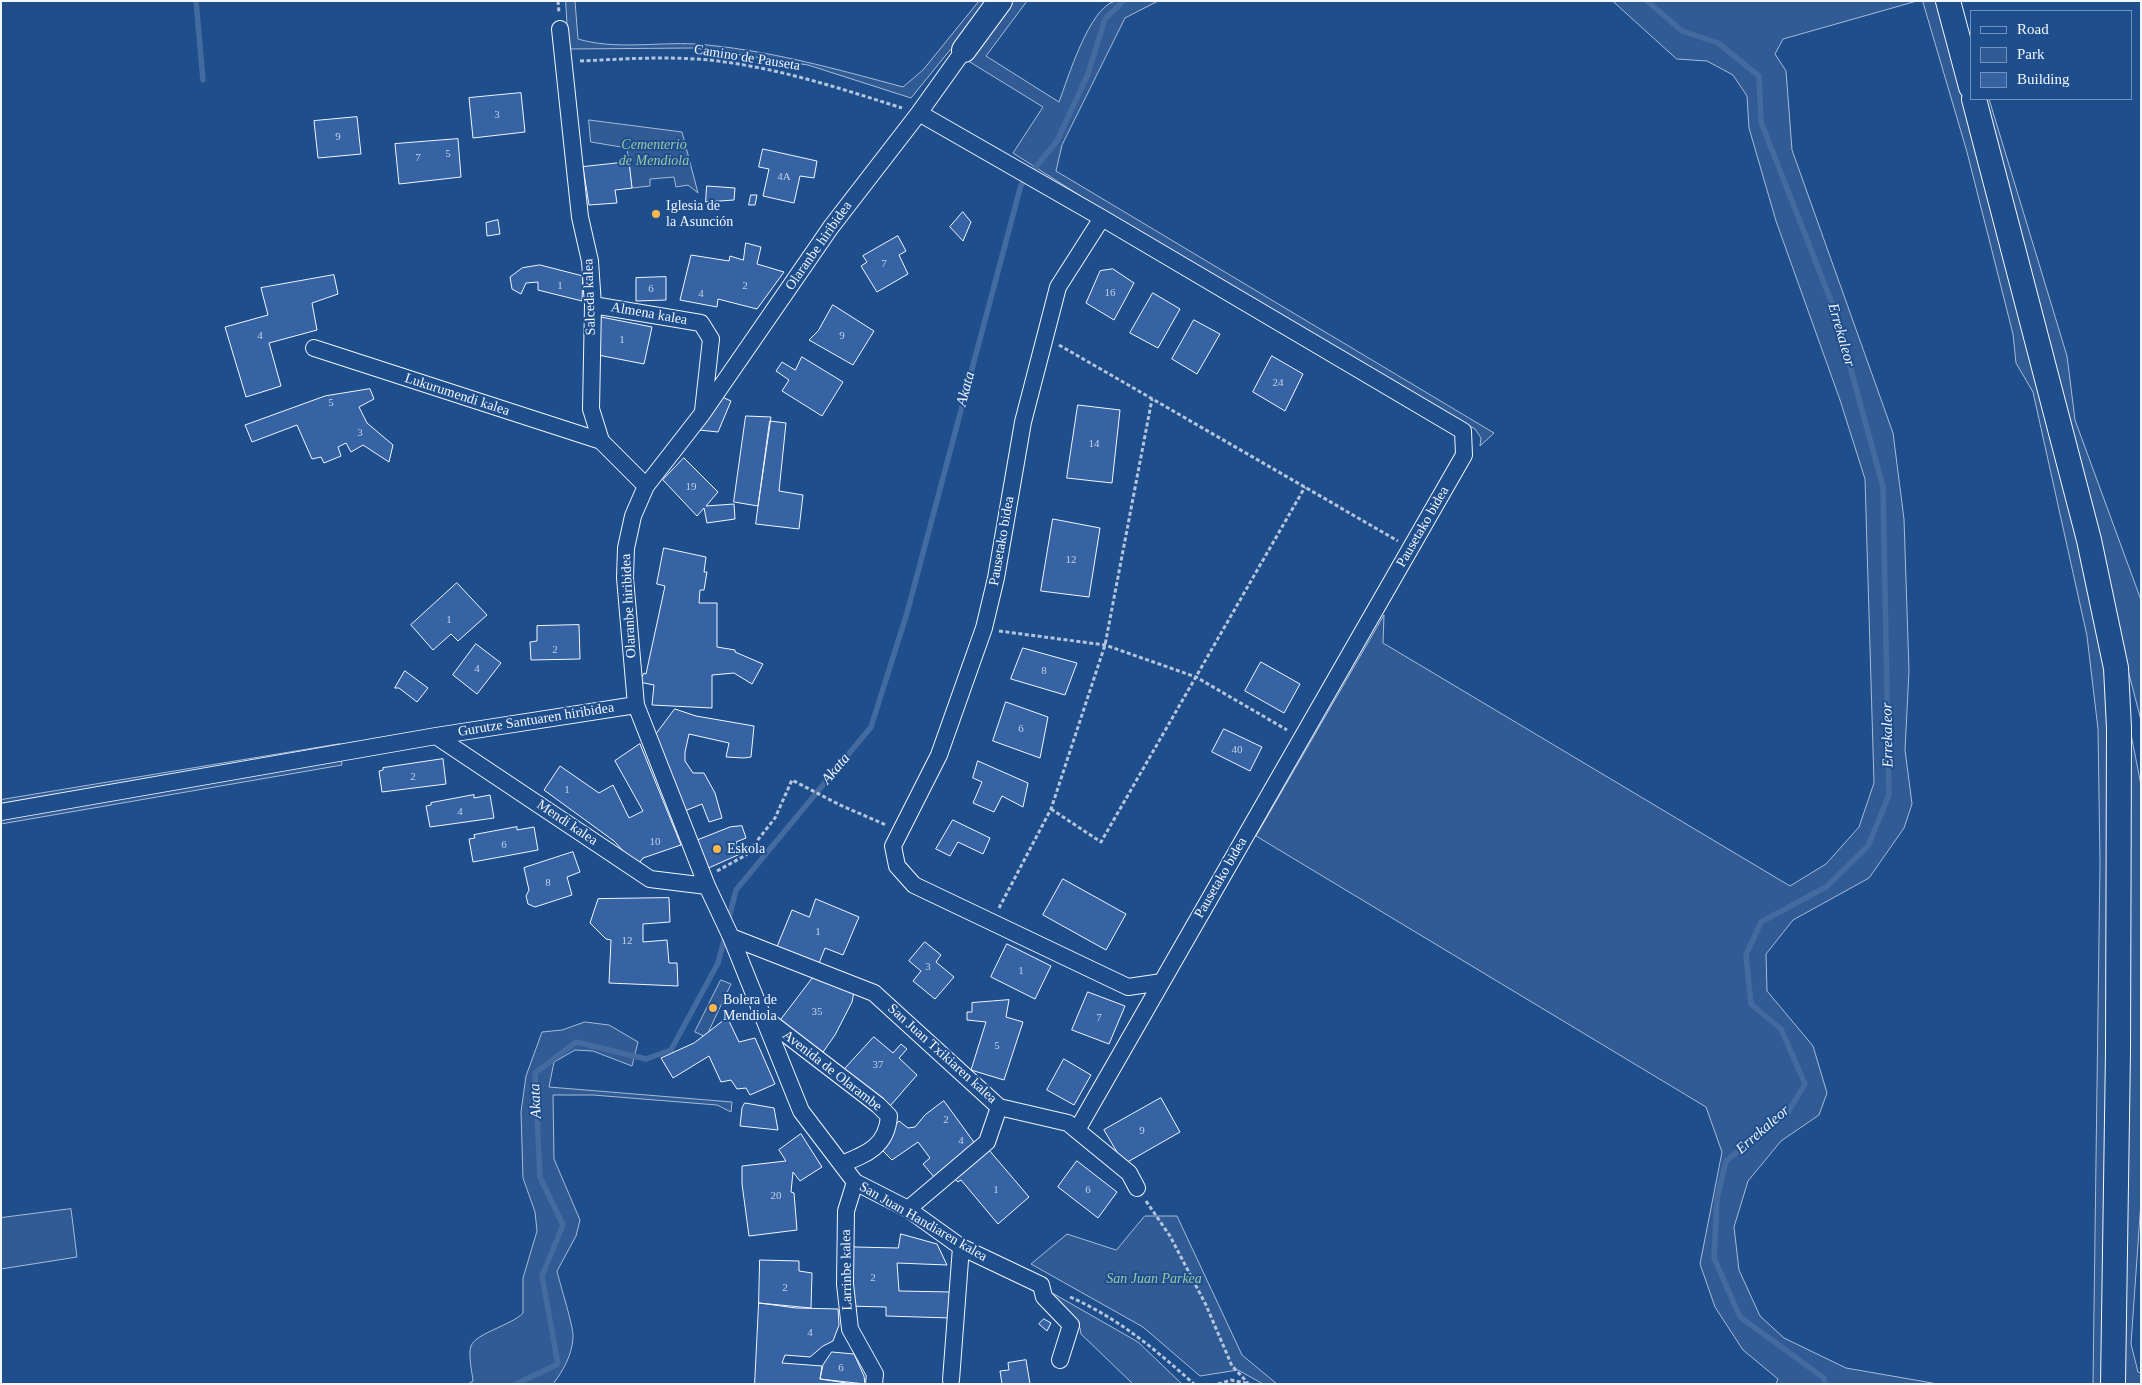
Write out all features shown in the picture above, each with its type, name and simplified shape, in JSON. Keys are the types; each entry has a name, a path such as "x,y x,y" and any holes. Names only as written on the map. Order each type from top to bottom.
{"street":[{"path":"964,50 1000,1"},
{"path":"1948,1 1970,84"},
{"name":"Salceda kalea","path":"560,29 565,61 580,217 590,260 593,305 591,409 600,441 646,486"},
{"name":"Olaranbe hiribidea","path":"842,1164 801,1111 731,937 705,882 636,705 624,578 626,548 633,516 646,486 702,414 831,227 919,113 964,50"},
{"path":"1974,100 2089,540 2116,668 2119,728 2114,1384"},
{"name":"Pausetako bidea","path":"919,113 1102,218 1463,431 1464,455 1077,1130"},
{"name":"Pausetako bidea","path":"1102,218 1058,287 1023,422 996,578 984,628 940,755 893,846 897,866 914,885 1128,987 1162,982"},
{"name":"Almena kalea","path":"593,305 701,323 711,339 702,414"},
{"name":"Lukurumendi kalea","path":"314,348 600,441"},
{"name":"Gurutze Santuaren hiribidea","path":"1,812 436,736 636,705"},
{"name":"Mendi kalea","path":"436,736 650,879 705,882"},
{"name":"San Juan Txikiaren kalea","path":"731,937 874,993 999,1107 1068,1123 1129,1173 1137,1188"},
{"name":"Avenida de Olarambe","path":"764,1018 878,1105 889,1116 888,1129 870,1152 842,1164"},
{"path":"908,1209 988,1142 999,1107"},
{"name":"San Juan Handiaren kalea","path":"842,1164 855,1182 908,1209 961,1248 1041,1285"},
{"name":"Larrinbe kalea","path":"855,1182 846,1212 845,1284 850,1329 875,1374 874,1384"},
{"path":"951,1380 961,1248"},
{"path":"1041,1285 1044,1297 1071,1325 1060,1360"}],"path":[{"name":"Camino de Pauseta","path":"565,61 653,58 710,60 835,86 919,113"},
{"path":"1045,337 1410,548"},
{"path":"991,922 1051,809 1105,645 1152,399"},
{"path":"1051,809 1101,842 1305,488"},
{"path":"984,628 1105,645 1196,677 1302,738"},
{"path":"705,882 746,855 775,818 792,780 840,805 900,831"},
{"path":"1137,1188 1175,1244 1206,1305 1232,1366 1249,1383"},
{"path":"1041,1285 1093,1307 1146,1342 1194,1384"},
{"path":"1218,1384 1231,1380 1249,1383"}],"green space":[{"path":"566,1 575,1 578,39 621,45 695,44 748,50 852,73 903,87 923,70 979,1 990,1 958,46 950,50 911,98 808,65 694,48 569,49"},
{"path":"1010,1 1027,1 986,56 1059,102 1088,30 1105,6 1115,1 1158,1 1125,18 1062,145 1056,171 1494,433 1480,446 1481,438 1475,429 1120,221 1013,153 1043,107 965,59"},
{"path":"1613,1 1917,1 1783,39 1775,54 1786,71 1792,150 1893,433 1904,519 1909,671 1905,750 1912,804 1904,828 1869,878 1793,920 1766,954 1767,991 1813,1046 1827,1093 1819,1115 1781,1141 1748,1181 1734,1227 1739,1270 1760,1316 1784,1338 1846,1368 1938,1384 1776,1384 1778,1379 1743,1350 1715,1307 1700,1264 1722,1152 1706,1107 1256,836 1384,615 1383,643 1790,886 1826,864 1859,827 1874,783 1865,479 1840,400 1776,221 1749,128 1747,96 1733,75 1707,61 1677,59"},
{"path":"1923,1 1938,1 2094,607 2107,682 2109,767 2106,1384 2093,1384 2100,862 2098,729 2087,636 2033,392 2016,363 2013,334 1967,152"},
{"path":"1981,100 1989,100 2067,356 2075,420 2141,600 2141,720"},
{"name":"Cementerio de Mendiola","path":"589,120 682,132 698,193 688,185 676,187 674,177 650,179 650,186 632,188 627,148 591,142"},
{"path":"2127,714 2141,785 2141,1201 2131,1344 2138,1372 2141,1373 2141,1384 2121,1384"},
{"path":"340,744 339,747 1,805 1,800"},
{"path":"341,758 342,765 1,824 1,817"},
{"name":"Bolera de Mendiola","path":"721,980 731,984 706,1037 695,1032"},
{"path":"585,1022 609,1025 638,1042 632,1066 593,1051 575,1050 554,1062 549,1087 732,1102 731,1112 717,1105 593,1095 553,1095 554,1159 580,1220 576,1236 557,1271 573,1333 571,1351 553,1384 468,1384 473,1381 470,1354 474,1341 523,1313 523,1278 537,1231 535,1212 523,1178 521,1112 526,1076 542,1032 562,1030"},
{"path":"71,1209 77,1257 1,1269 1,1218"},
{"name":"San Juan Parkea","path":"1145,1216 1177,1216 1242,1355 1277,1384 1263,1384 1238,1370 1200,1376 1143,1327 1031,1264 1067,1234 1116,1250"},
{"path":"1054,1294 1138,1342 1182,1384 1133,1384 1081,1334 1080,1328 1045,1297"}],"building":[{"path":"521,93 525,132 473,138 469,98"},
{"path":"357,117 361,154 318,158 314,121"},
{"path":"458,139 461,177 399,184 395,144"},
{"path":"763,149 817,161 814,178 800,176 794,203 763,196 769,169 759,167"},
{"path":"629,162 632,188 615,190 617,203 589,205 583,167"},
{"path":"707,186 735,188 734,200 706,202"},
{"path":"751,195 757,195 755,205 749,205"},
{"path":"963,212 971,222 963,241 950,227"},
{"path":"498,220 500,234 487,236 486,223"},
{"path":"898,236 906,251 899,255 908,274 877,292 861,266 867,262 863,256"},
{"path":"746,243 761,247 757,264 784,272 757,309 718,299 717,307 680,300 691,255 729,261 730,256 743,260"},
{"path":"540,265 583,276 582,301 538,290 538,282 526,283 521,294 512,289 510,277 522,268"},
{"path":"1113,269 1134,283 1114,320 1086,303 1100,271"},
{"path":"334,275 338,294 312,303 317,330 269,343 281,386 246,397 225,327 268,315 261,288"},
{"path":"666,277 666,300 636,301 636,278"},
{"path":"1153,293 1180,309 1158,348 1130,333"},
{"path":"833,305 874,331 853,365 809,340 818,331"},
{"path":"601,317 652,327 644,364 593,354"},
{"path":"1194,320 1220,334 1197,374 1172,359"},
{"path":"1272,356 1303,374 1285,411 1253,392"},
{"path":"802,357 843,382 822,416 782,391 789,380 776,371 782,362 795,370"},
{"path":"370,389 374,399 359,407 367,423 393,445 389,462 363,445 351,452 346,443 338,447 341,456 324,463 321,457 312,459 297,425 252,442 245,425 325,396"},
{"path":"720,396 731,401 718,432 699,430"},
{"path":"1078,405 1120,410 1112,483 1067,478"},
{"path":"746,416 771,417 758,506 734,502"},
{"path":"770,421 786,423 779,491 803,495 799,529 756,524"},
{"path":"684,458 718,492 706,506 734,504 735,519 707,523 704,508 697,516 663,480"},
{"path":"1053,519 1100,528 1089,597 1041,591"},
{"path":"664,548 706,557 704,572 707,572 704,590 700,590 699,603 717,603 717,647 735,650 735,652 763,664 752,684 734,673 712,675 712,708 652,705 654,685 639,682 644,673 646,674 665,586 657,584"},
{"path":"457,583 487,615 458,641 451,634 433,650 411,625"},
{"path":"579,625 580,659 531,660 530,642 537,641 537,626"},
{"path":"476,644 501,663 477,694 453,675"},
{"path":"1023,648 1077,663 1065,695 1011,679"},
{"path":"1261,662 1300,684 1284,713 1245,691"},
{"path":"405,671 428,688 417,702 399,688 395,688"},
{"path":"1006,702 1048,717 1040,758 993,741"},
{"path":"675,709 696,716 754,726 751,757 744,758 726,757 729,743 689,734 685,761 693,773 704,773 715,793 722,818 709,822 702,804 682,812 654,737"},
{"path":"1224,729 1262,747 1250,771 1212,752"},
{"path":"640,744 681,845 643,858 637,866 614,841 544,790 560,766 599,793 613,785 629,818 643,811 615,761"},
{"path":"443,759 446,784 382,792 379,771 383,770 383,768"},
{"path":"978,761 1028,783 1023,807 1002,796 994,812 973,803 982,782 973,778"},
{"path":"474,795 474,798 490,795 494,818 430,827 426,806 431,805 431,803"},
{"path":"953,820 990,838 983,854 958,842 950,856 936,849"},
{"name":"Eskola","path":"742,826 746,838 736,842 740,854 704,870 697,840 730,827"},
{"path":"517,827 517,830 534,827 538,850 473,862 469,839 475,838 474,835"},
{"path":"573,852 580,872 567,877 572,895 535,907 528,904 526,896 529,890 524,868"},
{"path":"1063,879 1126,914 1106,950 1043,915"},
{"path":"669,898 670,922 643,924 643,942 667,940 669,963 677,963 678,986 609,983 611,940 606,939 590,923 598,899"},
{"path":"816,899 859,917 843,955 825,948 818,966 776,949 792,910 809,917"},
{"path":"925,942 941,955 936,962 954,977 935,999 913,981 921,971 909,961"},
{"path":"1007,944 1051,966 1035,999 991,977"},
{"path":"815,975 854,992 852,1002 835,1035 823,1052 780,1021"},
{"path":"1088,992 1125,1006 1109,1044 1072,1030"},
{"path":"1009,1000 1006,1017 1023,1022 1004,1080 971,1070 986,1022 967,1020 967,1012 972,1012 972,1003"},
{"path":"723,1021 729,1021 739,1042 755,1038 775,1084 750,1095 746,1088 737,1089 731,1080 721,1082 709,1056 673,1078 661,1058 694,1043"},
{"path":"874,1037 893,1053 901,1044 907,1049 899,1058 917,1075 890,1106 842,1072"},
{"path":"1064,1059 1091,1075 1074,1105 1047,1090"},
{"path":"1161,1098 1180,1132 1124,1164 1104,1130"},
{"path":"944,1101 976,1145 934,1177 923,1164 930,1158 918,1142 892,1160 877,1145 899,1121 908,1128 915,1127 925,1115"},
{"path":"745,1103 774,1108 778,1130 740,1126 742,1108"},
{"path":"801,1134 822,1167 800,1181 793,1172 791,1192 794,1193 797,1230 749,1236 742,1184 742,1166 786,1161 779,1150"},
{"path":"989,1150 1029,1197 998,1224 961,1180 958,1182 955,1179"},
{"path":"1077,1161 1117,1192 1098,1218 1058,1187"},
{"path":"901,1234 937,1244 947,1265 897,1263 899,1291 951,1292 951,1318 886,1316 886,1307 848,1306 851,1243 855,1247 898,1248"},
{"path":"760,1260 799,1261 799,1271 812,1273 811,1308 759,1303"},
{"path":"759,1303 796,1308 838,1309 839,1325 833,1341 823,1346 810,1357 785,1355 782,1363 822,1366 820,1379 853,1384 755,1384"},
{"path":"1044,1319 1051,1323 1047,1331 1039,1324"},
{"path":"832,1352 854,1354 864,1376 865,1384 820,1379 823,1365"},
{"path":"1026,1360 1030,1384 1002,1384 1000,1371 1009,1370 1008,1363"}],"waterway":[{"path":"196,1 203,80"},
{"name":"Akata","path":"728,922 736,890 871,727 907,613 1021,185 1057,141 1088,74 1105,19 1123,1"},
{"name":"Errekaleor","path":"1647,1 1682,31 1718,43 1759,76 1761,122 1835,311 1883,487 1889,795 1868,846 1826,887 1761,922 1746,955 1751,1004 1781,1029 1805,1084 1788,1112 1726,1161 1717,1199 1714,1258 1740,1317 1824,1378 1825,1384"},
{"name":"Akata","path":"516,1384 558,1364 542,1276 563,1225 540,1177 535,1073 576,1042 646,1059 671,1050 718,963 726,933"}],"place":[{"name":"Iglesia de la Asunción","path":"656,214"},
{"name":"Eskola","path":"717,849"},
{"name":"Bolera de Mendiola","path":"713,1008"}]}
